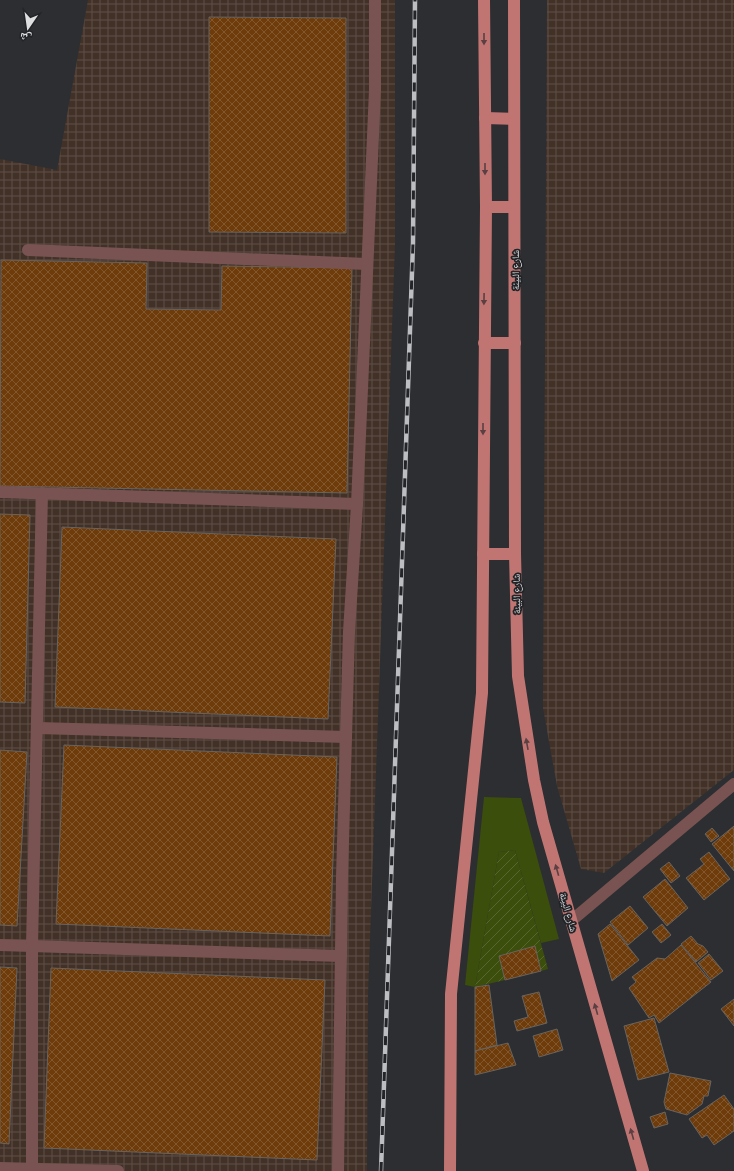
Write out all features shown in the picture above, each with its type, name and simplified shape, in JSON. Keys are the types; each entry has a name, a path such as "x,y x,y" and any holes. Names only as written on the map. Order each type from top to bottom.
{"main road":[{"path":"450,1171 451,994 482,693 486,207 484,0"},
{"name":"شارع البيئة","path":"514,0 515,554 520,698 534,780 571,921 643,1171"},
{"path":"485,118 514,119"},
{"path":"486,207 514,207"},
{"path":"484,343 515,343"},
{"path":"483,554 515,554"}],"street":[{"path":"338,1171 341,956 349,632 357,504 375,90 375,0"},
{"path":"28,250 367,264"},
{"path":"0,492 357,504"},
{"path":"32,1169 32,946 42,493"},
{"path":"38,728 346,737"},
{"path":"571,921 734,784"},
{"path":"0,945 341,956"},
{"path":"0,1168 118,1171"}],"shaded area":[{"path":"88,0 395,0 395,244 368,994 367,1171 0,1171 0,159 57,170"},
{"path":"547,0 734,0 734,770 604,873 581,869 557,786 543,708"}],"green space":[{"path":"484,797 521,798 559,939 541,943 515,850 499,852 475,987 465,985"},
{"path":"515,850 548,969 541,971 534,947 499,956 505,980 475,987 499,852"}],"building":[{"path":"209,17 346,18 346,233 209,232"},
{"path":"1,260 147,263 146,309 221,310 222,266 352,268 347,493 0,486"},
{"path":"0,514 30,515 25,703 0,702"},
{"path":"62,527 336,539 328,719 55,707"},
{"path":"64,745 337,757 330,936 56,924"},
{"path":"0,750 27,752 17,926 0,925"},
{"path":"734,826 734,871 712,844"},
{"path":"712,828 719,836 711,842 705,834"},
{"path":"709,852 730,879 704,900 686,878 704,864 700,859"},
{"path":"669,862 680,876 671,883 660,869"},
{"path":"665,879 688,908 667,926 643,897"},
{"path":"630,906 648,928 628,945 610,922"},
{"path":"610,924 639,960 612,981 598,934"},
{"path":"662,924 671,935 661,943 652,932"},
{"path":"691,936 708,952 696,962 681,944"},
{"path":"681,945 711,982 659,1023 654,1015 649,1018 629,988 636,982 632,977 657,958 665,959"},
{"path":"535,946 541,971 505,980 499,956"},
{"path":"709,954 723,971 711,980 698,963"},
{"path":"0,967 17,968 9,1144 0,1143"},
{"path":"51,968 325,980 317,1160 44,1148"},
{"path":"489,985 497,1045 475,1051 475,987"},
{"path":"539,992 547,1023 517,1031 514,1021 528,1017 522,996"},
{"path":"734,999 734,1026 721,1009"},
{"path":"654,1018 669,1072 638,1080 624,1026"},
{"path":"557,1029 563,1050 539,1057 533,1036"},
{"path":"508,1043 516,1065 475,1075 475,1051"},
{"path":"670,1073 711,1081 708,1096 704,1096 702,1104 687,1115 666,1109 664,1102"},
{"path":"724,1095 734,1109 734,1131 714,1145 707,1135 702,1138 689,1119"},
{"path":"665,1112 668,1124 654,1128 650,1117"}],"railway":[{"path":"381,1171 413,243 415,0"}]}
